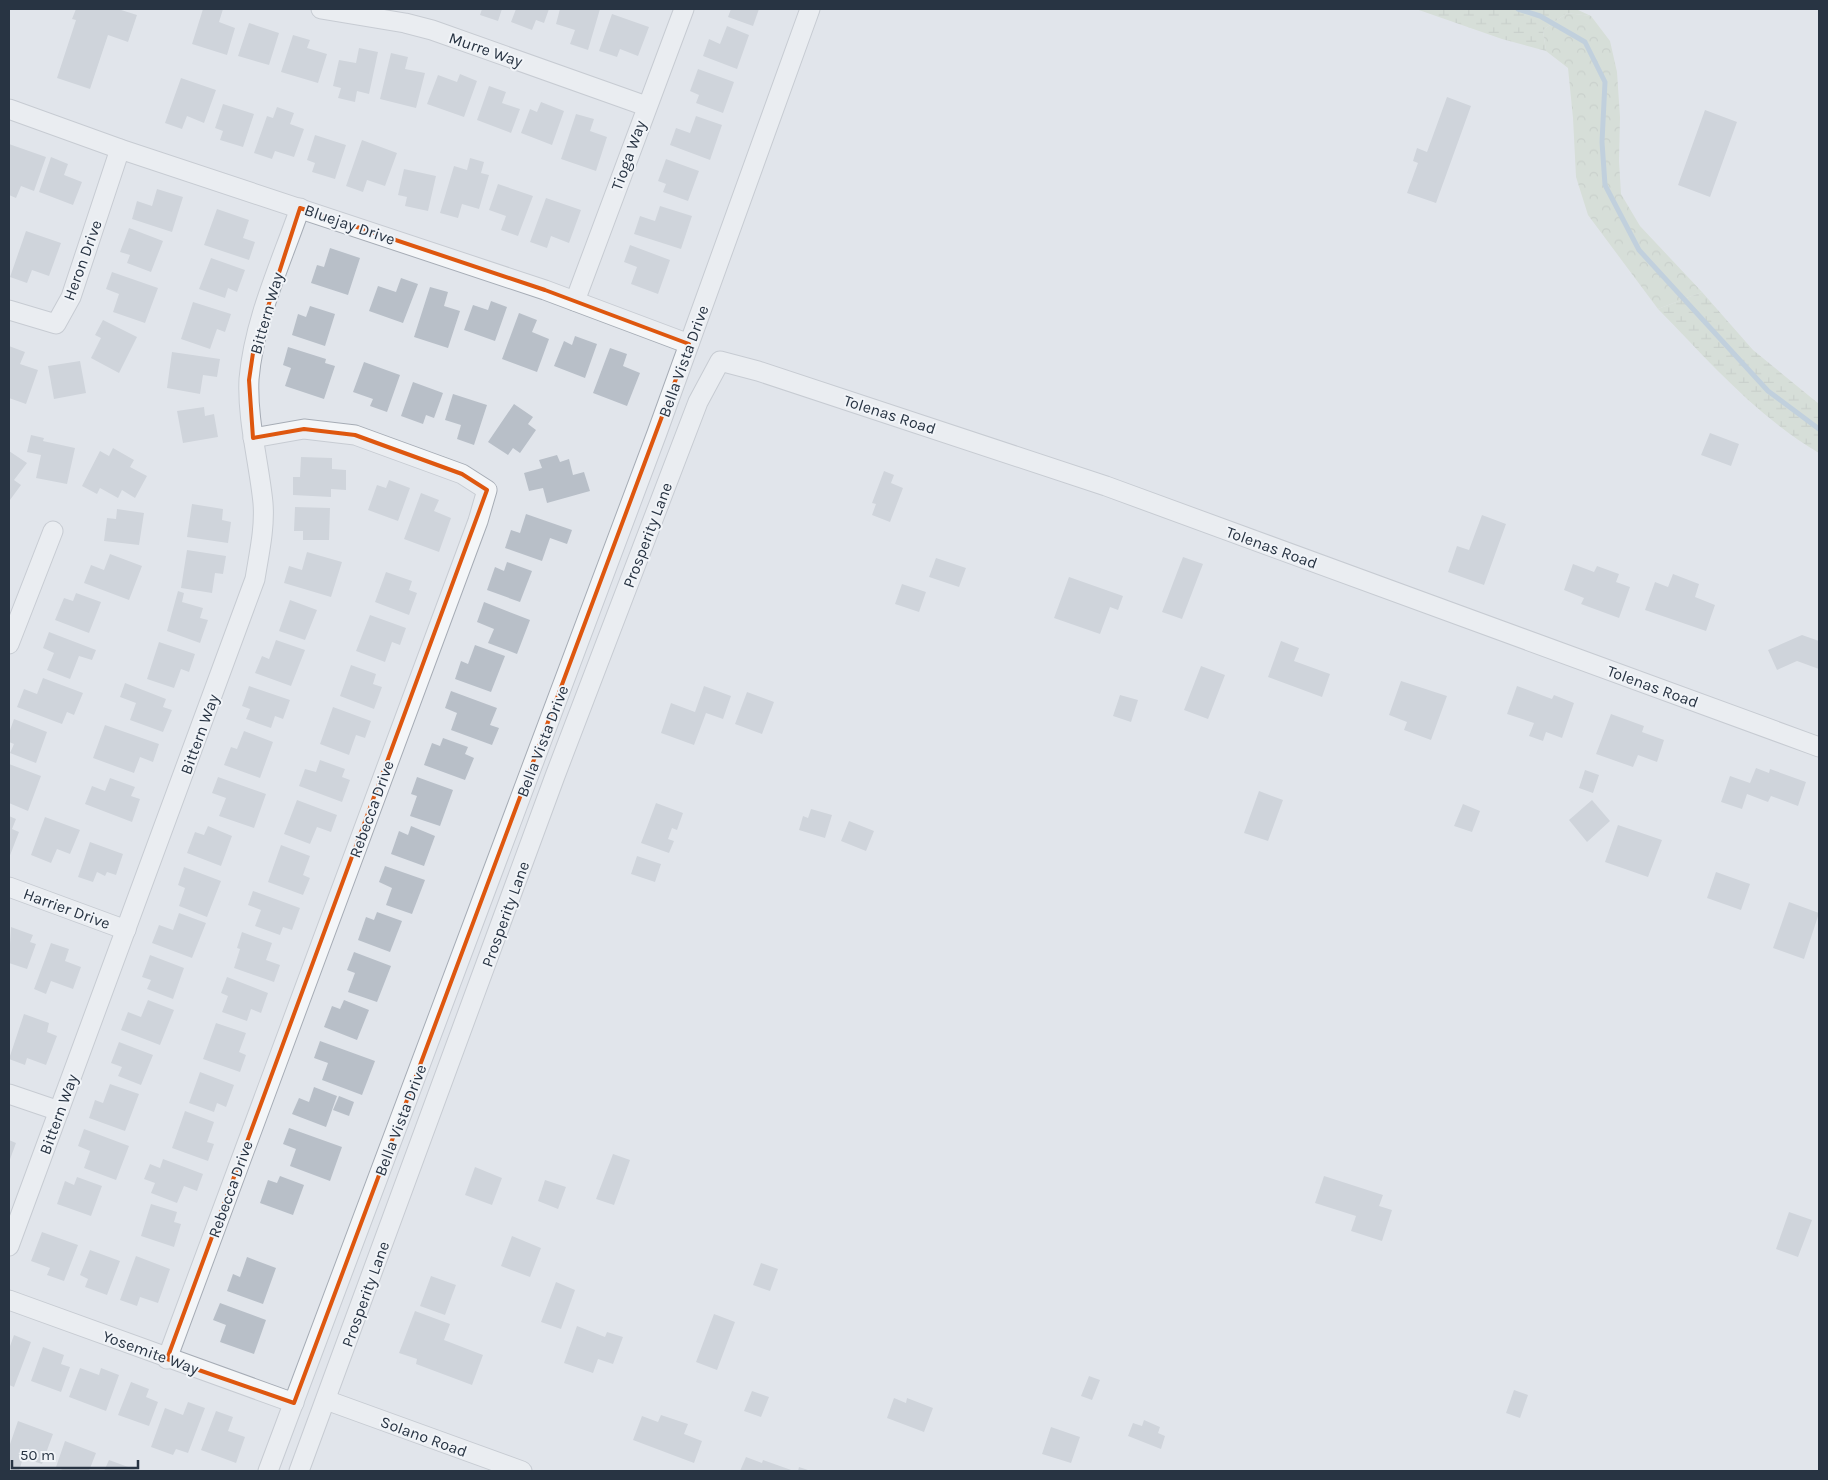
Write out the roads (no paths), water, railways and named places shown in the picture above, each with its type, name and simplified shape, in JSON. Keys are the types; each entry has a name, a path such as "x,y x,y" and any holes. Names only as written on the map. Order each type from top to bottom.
{"street":[{"name":"Murre Way","path":"321,9 405,23 432,30 646,106"},
{"name":"Tioga Way","path":"575,301 646,106 684,9"},
{"name":"Bella Vista Drive","path":"268,1471 689,344 810,9"},
{"name":"Bluejay Drive","path":"9,109 120,149 575,301 689,344"},
{"name":"Heron Drive","path":"9,310 56,324 71,297 120,149"},
{"name":"Bittern Way","path":"9,1246 255,579 261,548 263,505 253,438 249,380 260,322 300,208"},
{"name":"Tolenas Road","path":"720,361 767,374 1106,486 1819,747"},
{"name":"Prosperity Lane","path":"299,1471 555,776 698,402 720,361"},
{"name":"Rebecca Drive","path":"167,1358 475,531 487,490 462,474 355,435 304,430 253,438"},
{"path":"9,644 53,531"},
{"name":"Harrier Drive","path":"9,887 126,930"},
{"path":"9,1094 58,1111"},
{"name":"Yosemite Way","path":"9,1300 294,1403"},
{"name":"Solano Road","path":"326,1400 522,1471"}],"waterway":[{"path":"1518,9 1540,16 1585,42 1605,82 1602,142 1605,185 1639,250 1768,391 1819,429"}]}
